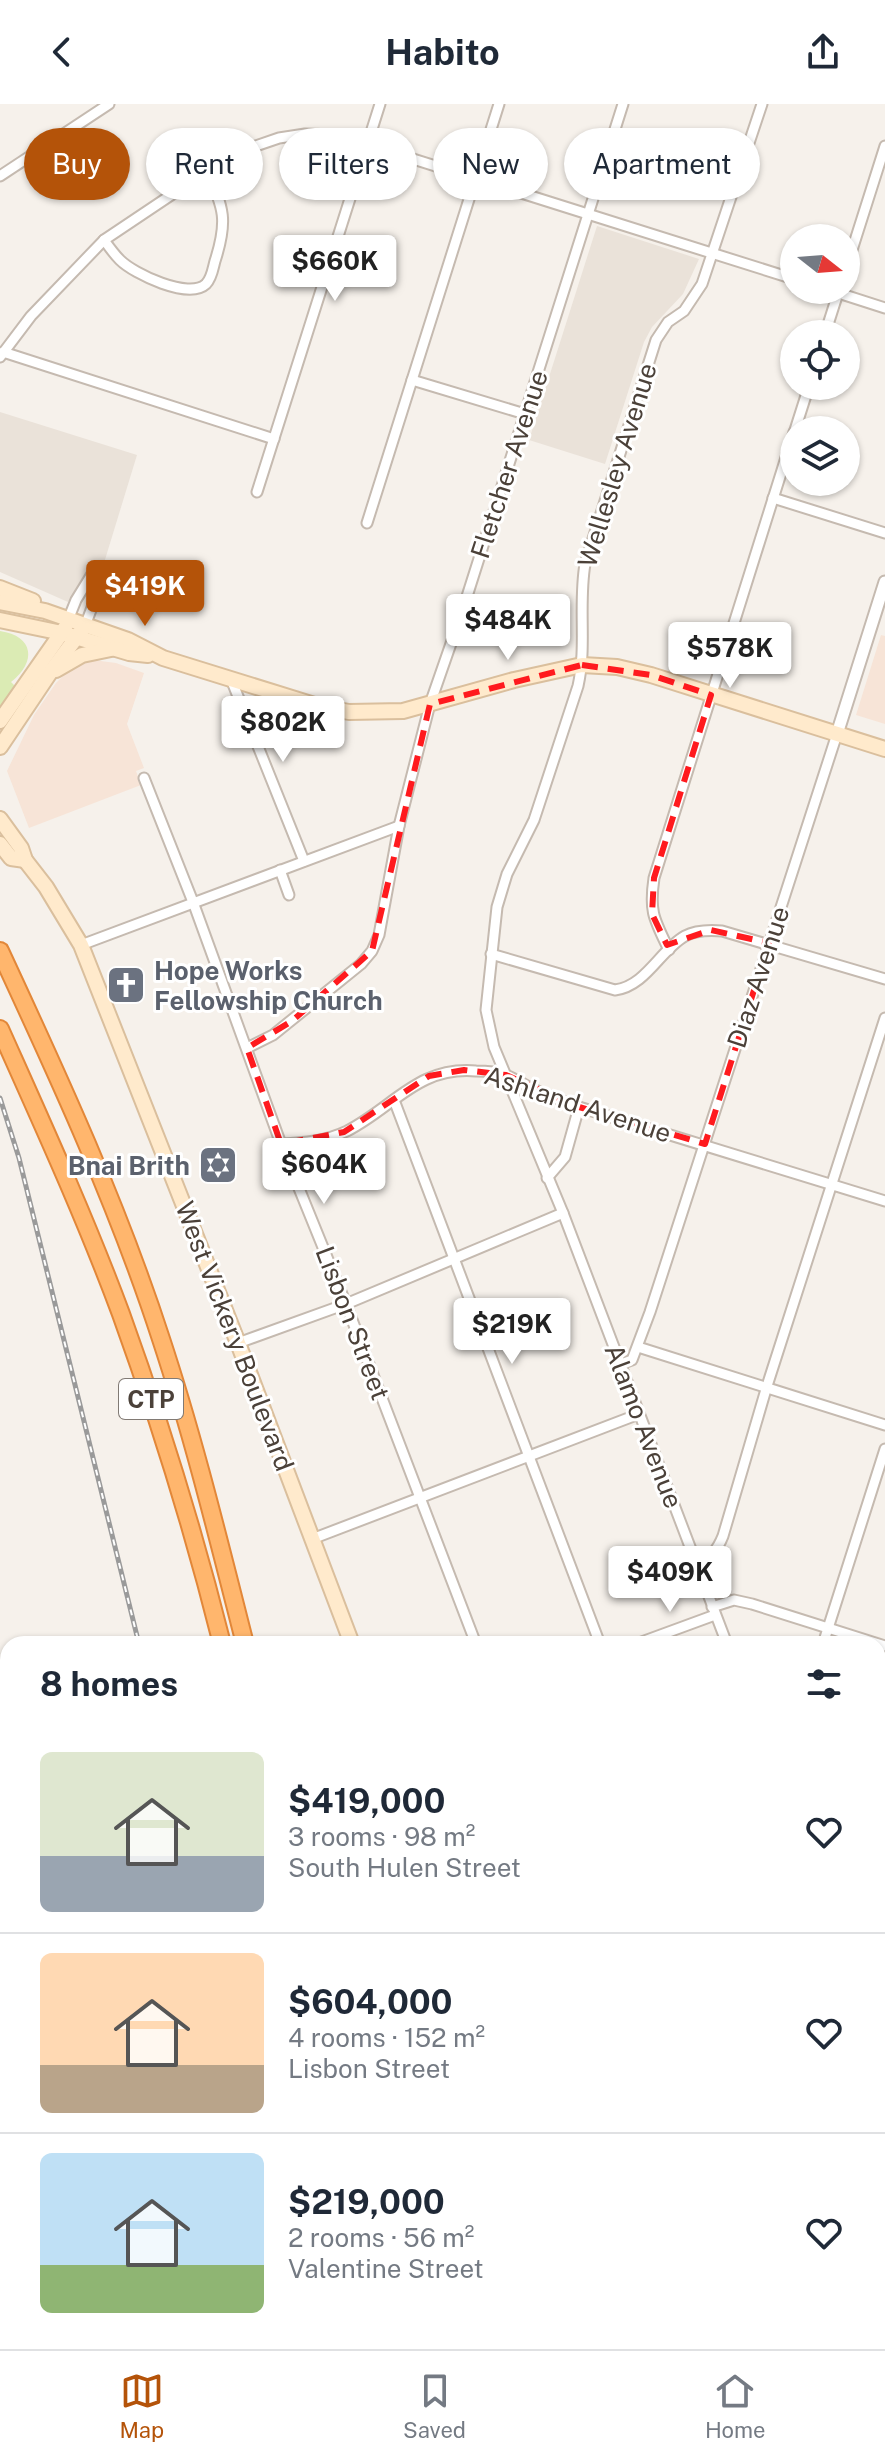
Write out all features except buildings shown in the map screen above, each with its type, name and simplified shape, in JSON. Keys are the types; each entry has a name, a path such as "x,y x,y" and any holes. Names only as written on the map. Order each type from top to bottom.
{"highway":[{"name":"CTP","path":"0,951 95,1163 137,1270 203,1476 243,1636"},
{"name":"CTP","path":"0,1029 59,1161 120,1312 152,1403 220,1636"}],"main road":[{"path":"0,588 48,607 65,627"},
{"path":"0,602 45,611 65,627"},
{"path":"0,620 65,627 128,640 156,656"},
{"path":"0,721 65,627"},
{"path":"81,631 129,653 156,656 321,707 349,712 403,711 582,665 617,667 885,749"},
{"path":"0,747 81,631"},
{"path":"49,674 82,655 113,648"},
{"name":"West Vickery Boulevard","path":"0,819 81,945 238,1343 349,1636"},
{"name":"West Vickery Boulevard","path":"0,844 11,858 25,860"}],"street":[{"path":"0,176 109,104"},
{"path":"373,128 380,104"},
{"path":"491,128 499,104"},
{"name":"Fletcher Avenue","path":"247,1048 292,1021 361,964 372,951 383,919 399,826 430,704 623,104"},
{"name":"Wellesley Avenue","path":"506,1075 494,1047 486,1010 491,954 500,896 507,874 534,820 566,728 582,665 582,579 585,564 656,340 668,322 684,311 698,292 714,254 762,104"},
{"path":"860,225 885,146"},
{"path":"164,200 104,240 31,316 2,355 274,439"},
{"path":"104,240 121,261 143,275 182,288 197,289 206,284 223,237 225,221 221,200"},
{"path":"257,492 350,200"},
{"path":"367,523 468,200"},
{"path":"545,200 780,275"},
{"path":"860,300 885,308"},
{"path":"412,380 525,414"},
{"path":"669,950 652,914 650,904 654,878 780,476"},
{"path":"773,498 885,533"},
{"path":"65,627 76,600 92,574 97,594 81,631"},
{"name":"Diaz Avenue","path":"621,1364 632,1360 638,1347 885,582"},
{"path":"231,679 304,861"},
{"name":"Lisbon Street","path":"144,778 193,902 281,1144 346,1304 473,1636"},
{"path":"81,945 399,826"},
{"path":"280,870 289,895"},
{"path":"491,954 615,990 629,986 689,934 711,930 734,933 885,979"},
{"path":"697,1564 711,1557 718,1549 885,1018"},
{"name":"Ashland Avenue","path":"281,1144 327,1139 364,1121 414,1084 443,1072 464,1070 506,1075 579,1107 885,1201"},
{"name":"Alamo Avenue","path":"506,1075 563,1213 724,1636"},
{"path":"394,1100 597,1636"},
{"path":"547,1178 565,1157 579,1107"},
{"path":"238,1343 346,1304 563,1213"},
{"path":"638,1347 885,1425"},
{"path":"312,1539 639,1414"},
{"path":"826,1636 885,1449"},
{"path":"655,1636 734,1600 853,1636"}],"highlighted area":[{"path":"582,665 651,675 711,695 654,878 652,914 667,945 711,930 769,943 705,1144 579,1107 506,1075 464,1070 429,1076 344,1132 281,1144 247,1048 292,1021 372,951 430,704"}],"shaded area":[{"path":"597,226 699,259 683,294 652,327 644,342 605,464 529,440"},
{"path":"0,412 137,455 100,576 87,573 68,602 0,572"},
{"path":"881,635 885,636 885,724 856,715"},
{"path":"93,660 116,663 144,673 127,724 144,768 136,771 141,785 29,828 7,771 34,715 56,683 71,668"}],"green space":[{"path":"0,631 20,638 28,651 28,658 11,682 15,686 0,707"}],"railway":[{"path":"0,1098 19,1158 137,1636"}],"place":[{"name":"Hope Works Fellowship Church","path":"126,985"},
{"name":"Bnai Brith","path":"218,1165"}]}
